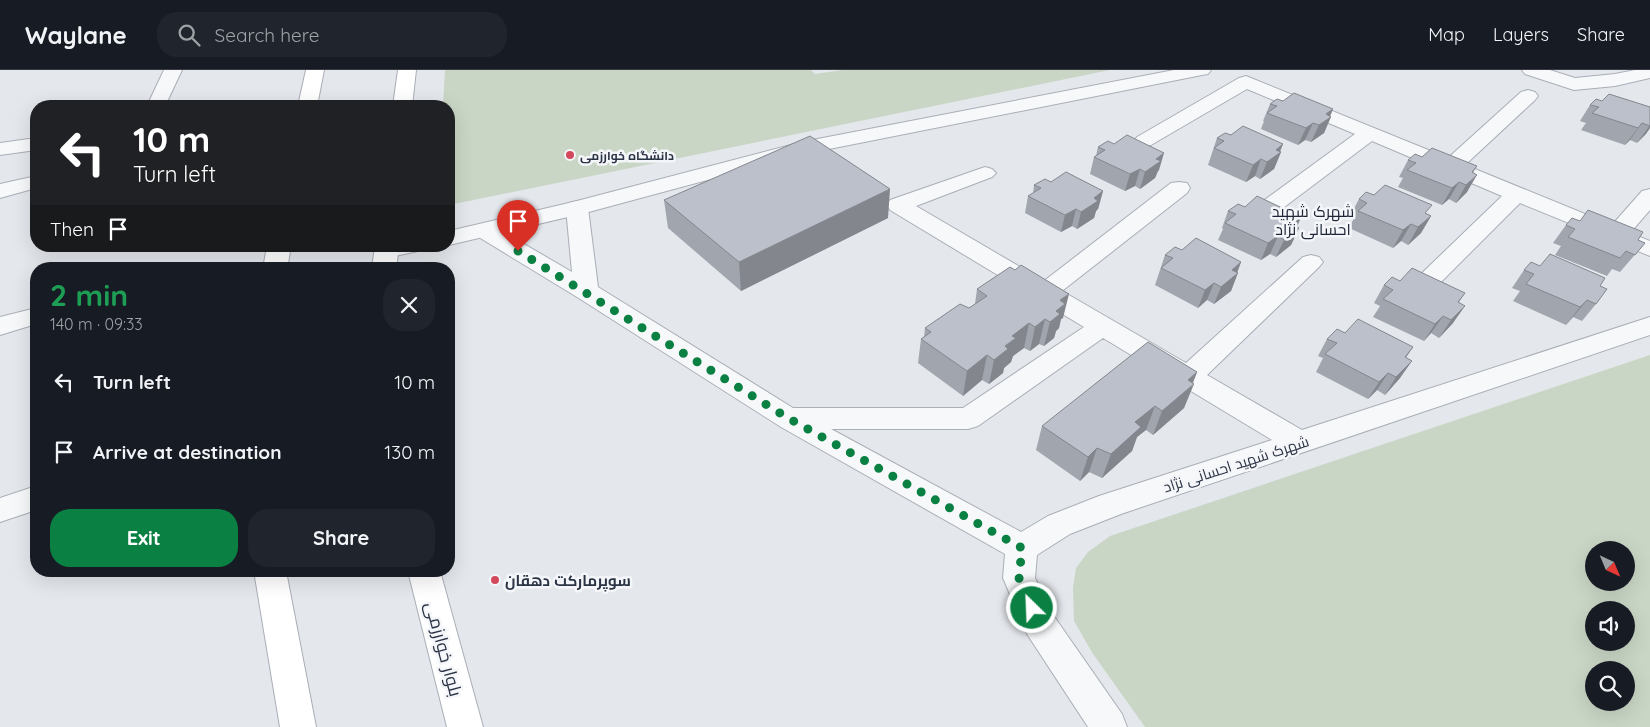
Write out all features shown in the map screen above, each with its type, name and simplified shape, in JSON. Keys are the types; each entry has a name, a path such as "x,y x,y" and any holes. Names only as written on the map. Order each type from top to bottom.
{"main road":[{"path":"309,100 315,70"},
{"path":"404,100 407,70"},
{"path":"271,577 298,727"},
{"name":"بلوار خوارزمی","path":"426,577 465,727"}],"street":[{"path":"159,100 173,70"},
{"path":"455,237 577,208 802,148 1202,70"},
{"path":"1531,70 1615,80 1650,72"},
{"path":"1144,141 1246,82 1650,249"},
{"path":"1451,166 1528,96"},
{"path":"1263,212 1370,133"},
{"path":"0,149 30,145"},
{"path":"985,173 898,205 1300,443"},
{"path":"0,191 30,184"},
{"path":"1045,292 1179,188"},
{"path":"1430,279 1516,194"},
{"path":"1616,235 1650,196"},
{"path":"577,208 586,292"},
{"path":"485,231 788,418 1022,548 1019,578 1039,623 1110,727"},
{"path":"1188,376 1311,262"},
{"path":"0,326 30,318"},
{"path":"788,418 968,419 1103,326"},
{"name":"شهرک شهید احسانی نژاد","path":"1022,548 1059,525 1101,509 1650,326"},
{"path":"0,510 30,500"}],"green space":[{"name":"دانشگاه خوارزمی","path":"445,70 811,70 815,74 843,70 1110,70 455,204 455,100 443,100"},
{"path":"1650,355 1650,727 1145,727 1093,654 1074,621 1073,588 1076,568 1088,552 1110,536"}],"building":[{"path":"1294,93 1333,109 1326,114 1331,117 1319,125 1313,123 1306,128 1267,113 1277,106 1270,104 1277,99 1283,101"},
{"path":"1609,94 1650,107 1650,126 1642,123 1638,128 1592,113 1599,107 1590,105 1596,99 1602,101"},
{"path":"1243,126 1283,144 1276,150 1281,152 1267,162 1261,159 1253,165 1214,148 1224,141 1217,138 1225,133 1231,135"},
{"path":"1127,135 1164,153 1156,159 1161,161 1145,172 1140,169 1130,174 1094,157 1105,150 1098,147 1108,141 1114,144"},
{"path":"810,136 890,189 739,262 664,200"},
{"path":"1432,148 1477,166 1472,172 1477,175 1466,185 1459,182 1452,188 1407,170 1416,163 1408,160 1415,154 1422,157"},
{"path":"1066,172 1103,191 1094,198 1098,201 1081,212 1076,209 1065,215 1028,196 1041,188 1034,185 1045,179 1051,182"},
{"path":"1385,185 1432,205 1425,213 1431,216 1418,227 1411,224 1403,230 1358,211 1367,203 1359,199 1366,192 1374,195"},
{"path":"1257,196 1301,217 1293,225 1299,228 1284,240 1278,236 1268,243 1225,223 1236,214 1228,211 1238,204 1245,207"},
{"path":"1588,210 1643,232 1638,240 1645,243 1635,255 1626,251 1620,258 1568,237 1575,229 1566,225 1572,218 1580,221"},
{"path":"1196,238 1241,262 1232,270 1238,273 1221,287 1214,283 1205,290 1161,268 1173,258 1165,255 1175,247 1182,250"},
{"path":"1550,254 1605,278 1600,286 1607,289 1596,304 1587,300 1580,307 1526,284 1534,274 1524,270 1531,262 1540,266"},
{"path":"1021,265 1069,294 1060,300 1065,304 1056,311 1060,314 1050,322 1045,319 1035,327 1029,323 1012,336 1016,338 1005,346 1008,349 994,360 987,355 967,371 921,339 931,332 925,328 960,304 969,308 987,296 977,289 1010,267 1015,270"},
{"path":"1412,268 1465,293 1458,302 1465,306 1451,320 1443,316 1435,324 1383,299 1393,290 1384,285 1392,277 1400,281"},
{"path":"1358,319 1413,347 1405,357 1412,361 1396,377 1388,373 1379,382 1325,354 1337,343 1327,339 1337,329 1345,333"},
{"path":"1148,342 1197,372 1188,380 1194,384 1162,411 1155,406 1135,422 1141,427 1111,454 1097,448 1088,457 1042,426"}],"place":[{"name":"دانشگاه خوارزمی","path":"570,155"},
{"name":"سوپرمارکت دهقان","path":"495,580"}],"district":[{"name":"شهرک شهید احسانی نژاد","path":"1313,220"}],"route":[{"path":"518,251 788,418 1022,548 1019,578 1032,608"}]}
